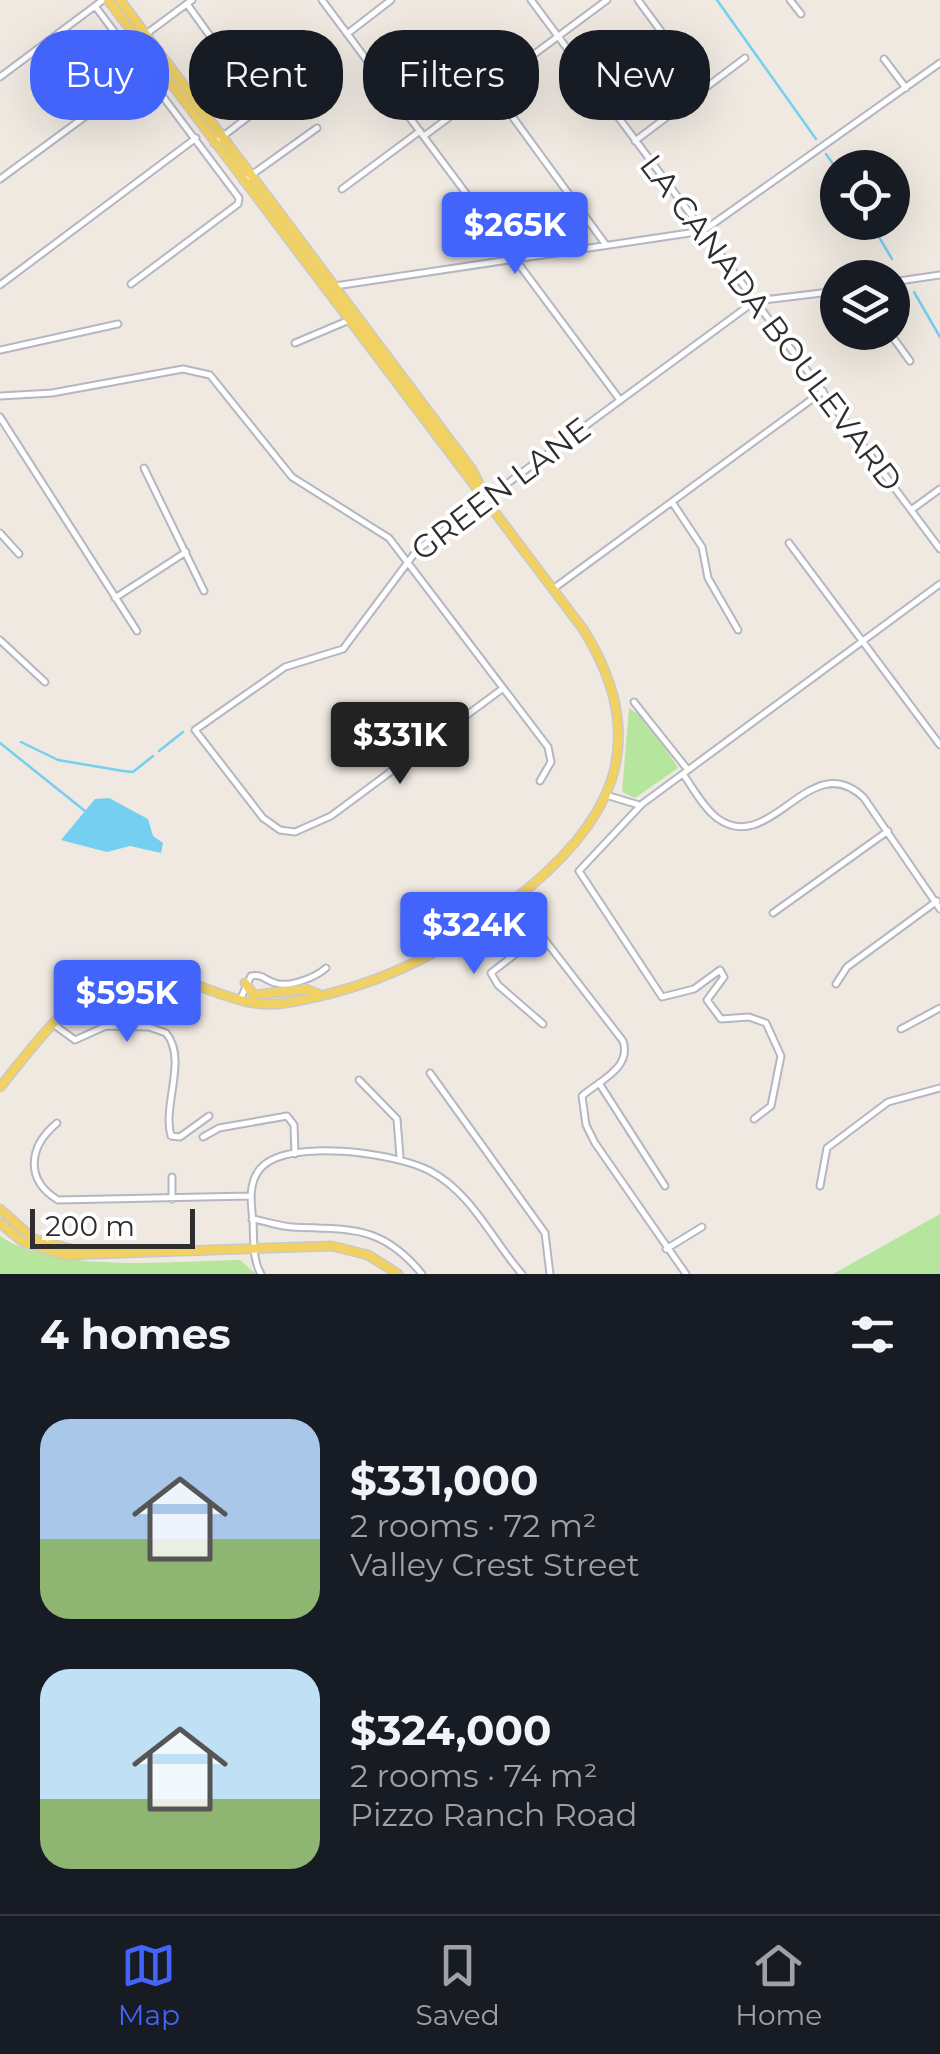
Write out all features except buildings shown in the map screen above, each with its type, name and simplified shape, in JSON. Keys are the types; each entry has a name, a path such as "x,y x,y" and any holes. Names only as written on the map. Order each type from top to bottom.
{"main road":[{"path":"105,0 135,30"},
{"path":"120,0 138,30"},
{"path":"169,70 223,136 474,471 486,498"},
{"path":"0,1086 53,1024 91,990 129,976 183,978 240,1000 268,1005 404,972 514,900 574,850 606,795 618,748 614,700 594,647 486,498 462,475 322,288 169,77"},
{"path":"245,984 254,994 306,989 321,995"},
{"path":"0,1210 22,1232 56,1247 188,1251"},
{"path":"0,1223 23,1242 64,1254 345,1248 376,1258 398,1274"}],"street":[{"path":"0,76 105,0"},
{"path":"322,0 363,55"},
{"path":"347,34 391,0"},
{"name":"LA CANADA BOULEVARD","path":"531,0 940,548"},
{"path":"539,50 607,0"},
{"path":"638,0 660,30"},
{"path":"790,0 801,14"},
{"path":"152,30 190,2 208,30"},
{"path":"96,6 115,30"},
{"path":"635,140 745,58"},
{"path":"884,59 906,88"},
{"path":"322,288 703,231 939,67"},
{"path":"131,284 238,202 237,192 169,101"},
{"path":"0,179 80,120"},
{"path":"214,143 244,120"},
{"path":"412,120 620,400"},
{"path":"342,189 442,120"},
{"path":"515,120 606,245"},
{"path":"243,181 317,128"},
{"path":"0,286 196,138"},
{"path":"910,279 940,275"},
{"name":"GREEN LANE","path":"502,689 318,824 295,832 280,830 255,810 195,730 285,667 342,649 406,559 755,301 820,293"},
{"path":"295,343 347,321"},
{"path":"0,350 118,324"},
{"path":"902,350 910,361"},
{"path":"0,396 52,393 183,369 210,375 222,385 285,470 383,533 406,559 552,755 540,781"},
{"path":"553,589 823,392"},
{"path":"0,417 137,631"},
{"path":"144,468 204,591"},
{"path":"911,510 940,489"},
{"path":"672,502 702,547 708,578 738,630"},
{"path":"0,533 19,554"},
{"path":"789,543 940,746"},
{"path":"116,598 186,552"},
{"path":"754,1119 771,1106 781,1056 766,1023 753,1017 721,1019 708,1000 712,990 722,983 720,970 694,989 662,997 579,871 642,804 940,584"},
{"path":"0,640 44,682"},
{"path":"634,702 715,816 732,825 760,823 810,788 830,782 857,791 888,831 938,905 846,967 836,984"},
{"path":"606,795 642,804"},
{"path":"773,912 888,831"},
{"path":"514,900 623,1041 625,1057 580,1101 586,1125 686,1274"},
{"path":"541,934 491,973 543,1024"},
{"path":"240,1000 245,984 261,974 284,984 315,976 326,968"},
{"path":"901,1029 940,1008"},
{"path":"53,1024 75,1040 106,1026 150,1027 166,1034 174,1048 169,1131 177,1138 209,1116"},
{"path":"430,1072 548,1241 550,1274"},
{"path":"359,1080 397,1119 400,1157"},
{"path":"599,1083 664,1186"},
{"path":"820,1186 828,1148 888,1102 940,1088"},
{"path":"202,1137 220,1128 291,1118 296,1154"},
{"path":"57,1123 33,1156 36,1176 48,1194 70,1203 251,1196"},
{"path":"261,1274 251,1196 260,1168 276,1155 296,1154 400,1157 433,1172 467,1201 522,1274"},
{"path":"172,1176 172,1199"},
{"path":"252,1219 286,1227 362,1231 391,1244 422,1274"},
{"path":"666,1249 702,1227"}],"green space":[{"path":"629,708 647,720 678,768 635,798 622,792"},
{"path":"940,1214 940,1274 833,1274"},
{"path":"0,1236 23,1248 82,1261 240,1260 256,1274 0,1274"}],"water":[{"path":"109,798 148,819 153,836 163,843 161,853 130,846 107,852 61,840 95,799"}],"waterway":[{"path":"717,0 816,139"},
{"path":"881,240 892,259"},
{"path":"914,292 940,337"},
{"path":"159,751 183,732"},
{"path":"21,742 58,760 123,771 133,772 153,756"},
{"path":"0,743 85,811"}]}
